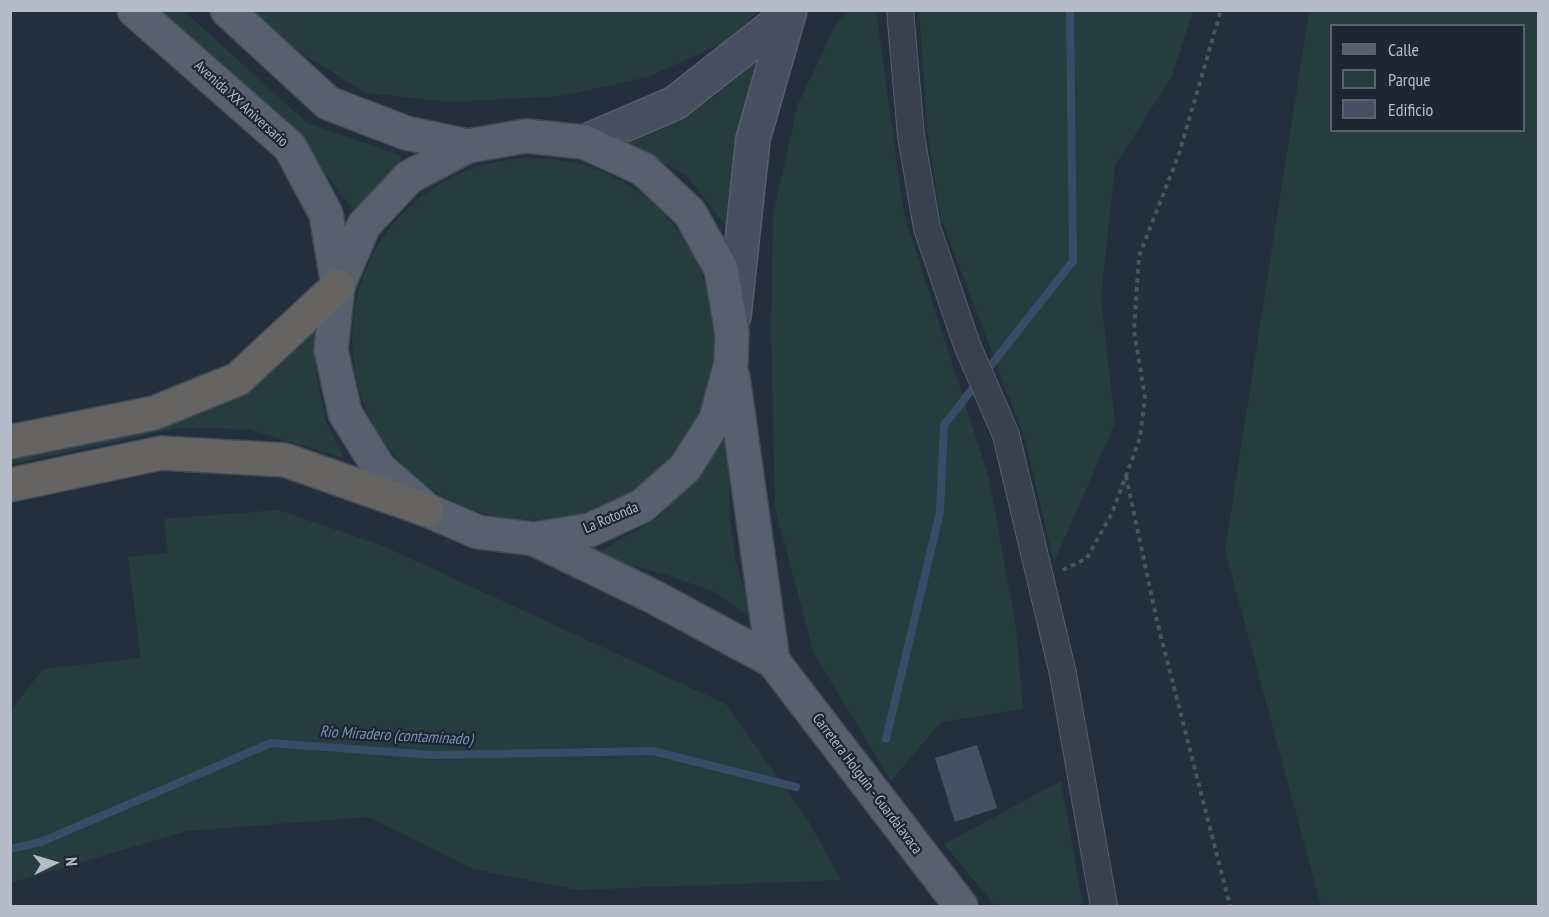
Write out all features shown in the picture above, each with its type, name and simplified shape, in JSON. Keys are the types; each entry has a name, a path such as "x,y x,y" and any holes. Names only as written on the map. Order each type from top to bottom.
{"highway":[{"path":"10,442 154,412 238,380 338,286"},
{"path":"10,485 161,453 274,459 285,460 427,510"}],"main road":[{"name":"Avenida XX Aniversario","path":"134,10 290,147 326,214 338,286"},
{"path":"227,10 328,103 406,133 468,146"},
{"path":"584,142 675,103 789,12"},
{"path":"732,348 753,139 789,12"},
{"name":"La Rotonda","path":"526,136 584,142 642,169 690,213 721,269 732,348 716,419 685,468 642,506 590,530 534,539 478,532 427,510 379,468 345,413 331,350 338,286 364,225 409,177 468,146 526,136"},
{"name":"Carretera Holguín - Guardalavaca","path":"732,348 773,661"},
{"name":"Carretera Holguín - Guardalavaca","path":"534,539 652,596 773,661 961,906"}],"street":[{"path":"900,10 911,136 927,228 975,362 1006,435 1063,674 1104,906"}],"path":[{"path":"1041,581 1087,558 1112,513 1140,438 1145,397 1134,331 1139,256 1179,154 1221,10"},
{"path":"1126,476 1157,621 1230,906"}],"green space":[{"path":"156,11 184,11 307,123 403,156 356,213 299,140"},
{"path":"250,11 758,11 730,40 648,77 562,96 450,102 365,93 291,46"},
{"path":"847,11 876,11 904,214 989,478 1016,628 1023,709 941,722 891,781 814,654 775,508 771,329 773,215 798,104 836,24"},
{"path":"919,11 1193,11 1172,76 1115,166 1101,298 1115,423 1054,563 1025,439 941,218 928,136"},
{"path":"1309,11 1538,11 1538,906 1321,906 1225,550"},
{"path":"764,48 731,233 686,175 622,139 686,116 717,95"},
{"path":"533,158 568,162 602,172 618,179 648,199 661,211 673,224 693,254 700,270 710,304 714,339 710,374 700,408 693,424 673,454 661,467 648,479 618,499 602,506 568,516 533,520 498,516 464,506 448,499 418,479 405,467 393,454 373,424 366,408 356,374 352,339 356,304 366,270 373,254 393,224 405,211 418,199 448,179 464,172 498,162"},
{"path":"315,327 316,371 326,422 344,458 248,429 178,428 11,464 10,454 182,417"},
{"path":"731,433 729,515 736,562 754,621 715,592 670,576 593,555 658,518 690,484"},
{"path":"278,510 381,545 726,704 808,820 841,880 577,890 473,869 368,817 187,831 11,883 11,710 43,669 141,658 128,557 168,553 164,519"},
{"path":"1061,781 1083,906 995,906 944,844"}],"building":[{"path":"977,745 997,808 955,822 935,758"}],"waterway":[{"path":"886,739 940,512 944,425 1073,261 1070,10"},
{"name":"Río Miradero (contaminado)","path":"10,849 41,842 271,743 432,755 653,751 796,787"}]}
